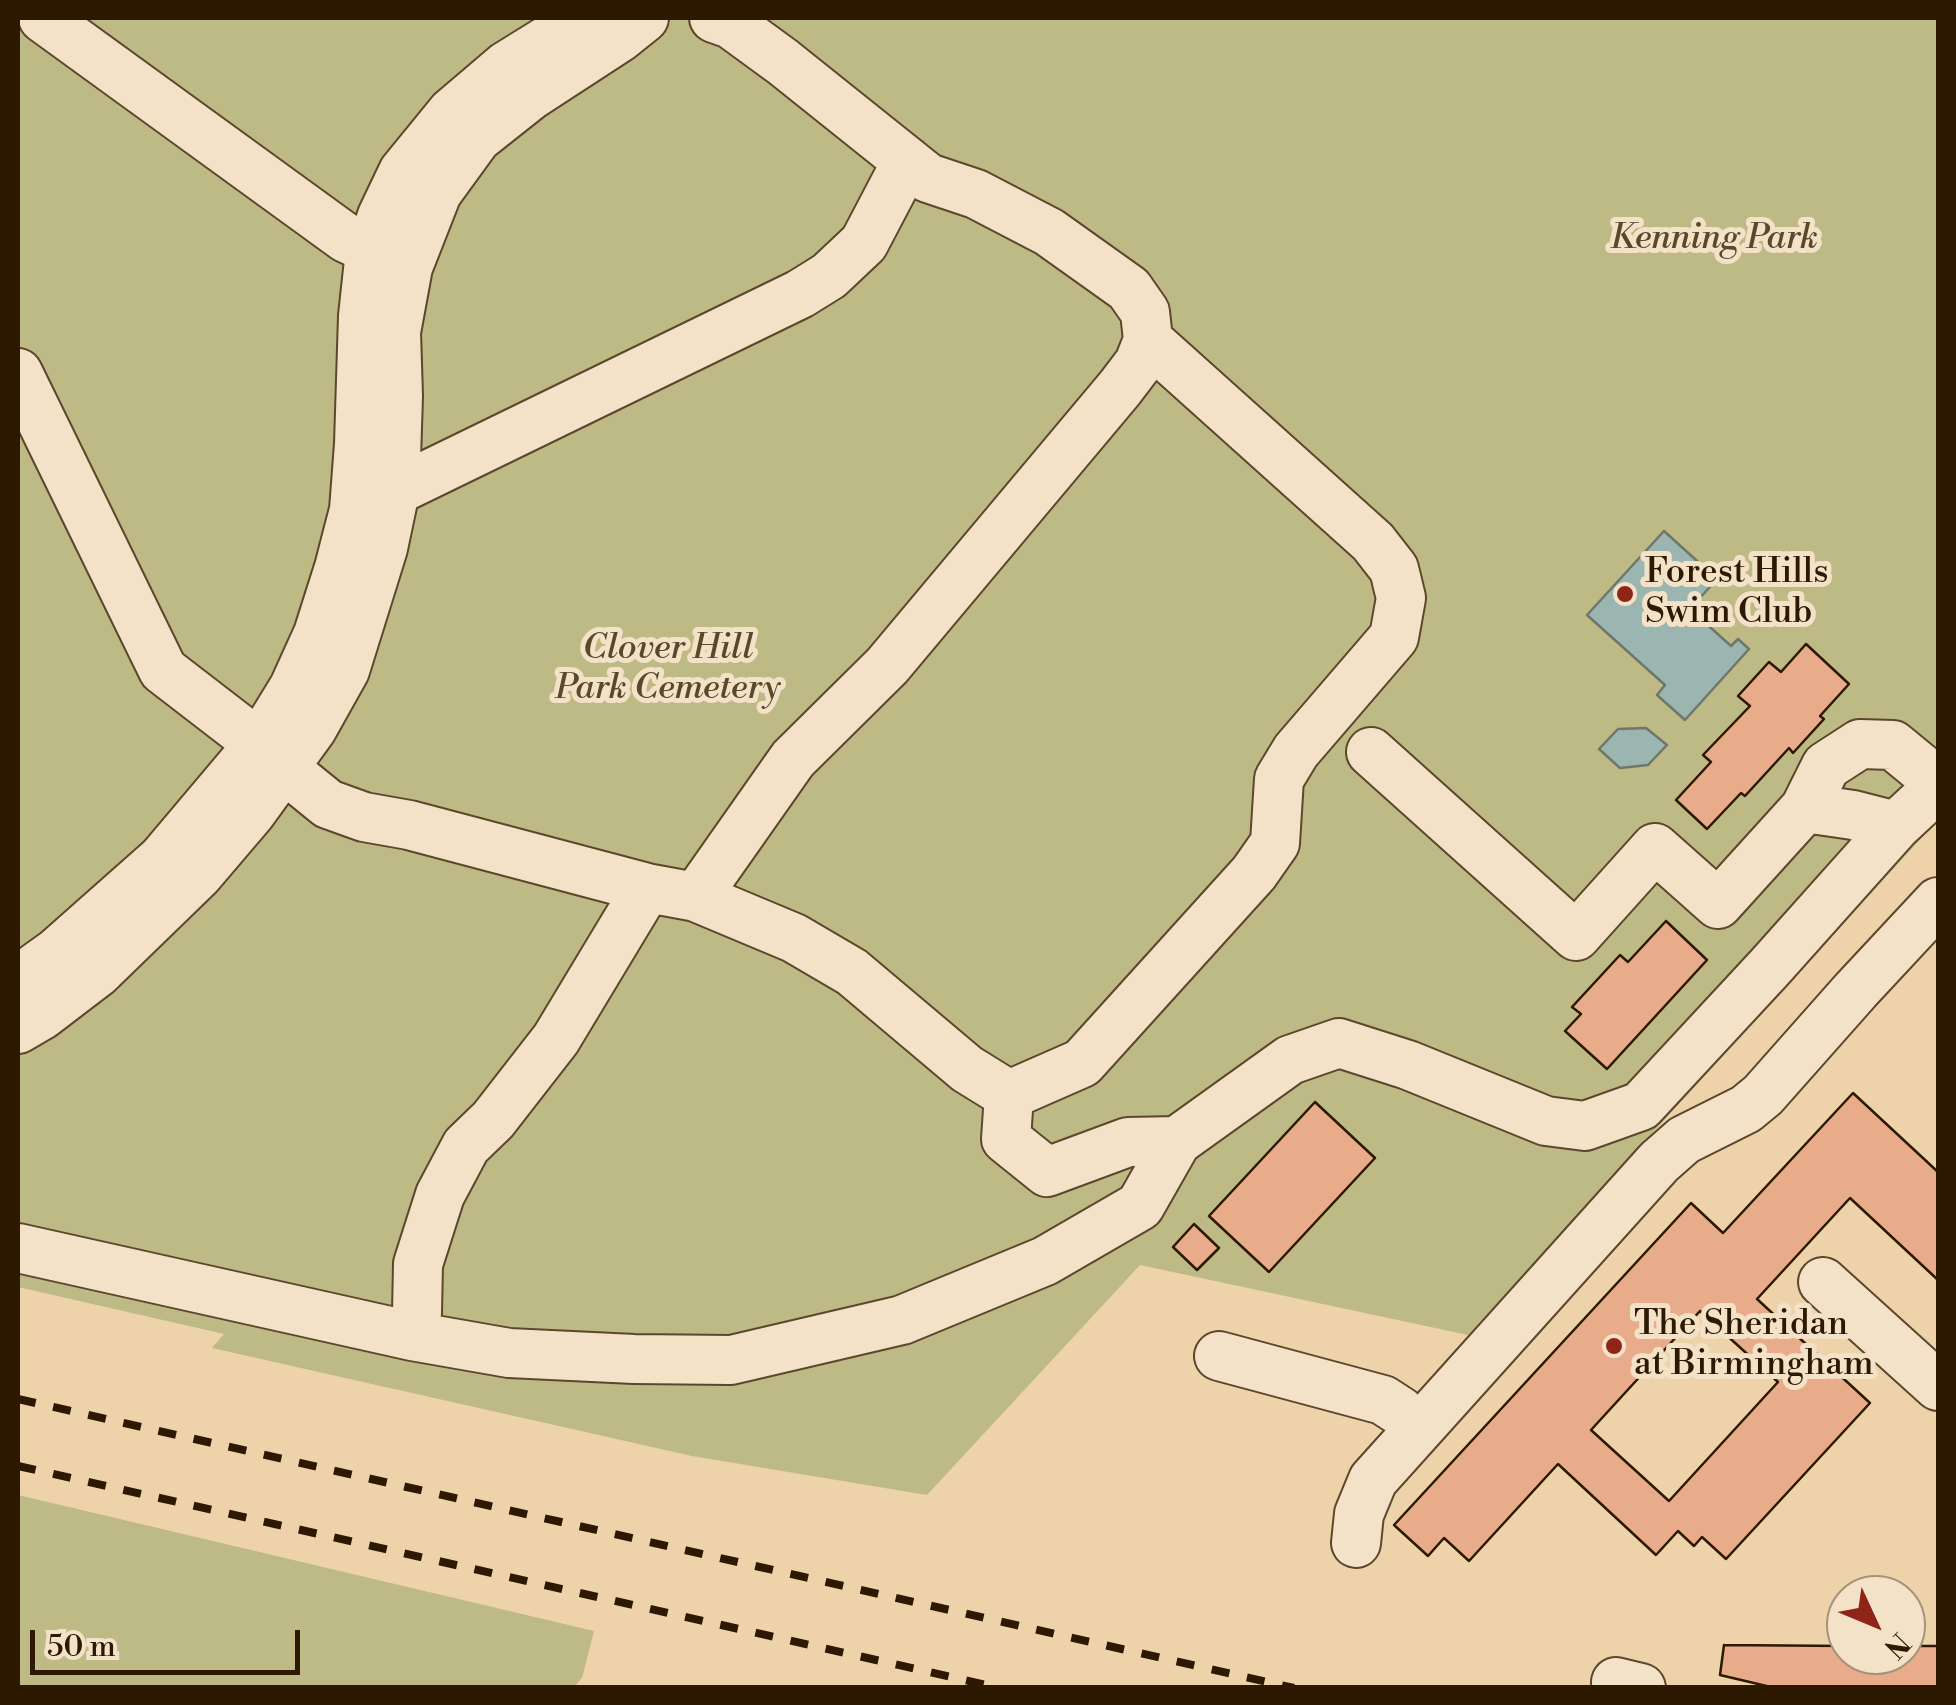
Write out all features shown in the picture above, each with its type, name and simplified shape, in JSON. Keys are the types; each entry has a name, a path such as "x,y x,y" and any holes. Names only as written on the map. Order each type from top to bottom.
{"lane":[{"path":"43,18 346,238 389,259"},
{"path":"18,980 57,952 272,756 312,729 345,670 379,564 395,492 396,332 382,216 404,172 452,112 506,66 569,27 596,18"},
{"path":"18,1029 83,984 198,874 272,756 294,687 318,634 354,510 363,316 389,259 478,138 530,96 644,18"},
{"path":"696,897 792,758 886,666 934,610 1120,388 1139,363 1148,340 1145,312 1129,289 1049,232 976,194 928,178 783,62 731,24 714,18"},
{"path":"395,492 830,276 864,243 908,160"},
{"path":"1008,1095 1082,1063 1254,873 1275,843 1279,779 1296,751 1394,637 1401,598 1394,569 1373,542 1148,340"},
{"path":"18,373 163,670 328,804 647,888 696,897 794,938 852,972 968,1069 1008,1095"},
{"path":"18,1248 412,1336 509,1352 731,1360 902,1320 1045,1261 1140,1206 1177,1141 1290,1060 1339,1043 1408,1065 1546,1121 1585,1126 1641,1106 1938,784 1893,745 1860,744 1826,766 1805,808 1718,904 1655,848 1576,936 1371,752"},
{"path":"1805,808 1853,814 1896,826"},
{"path":"412,1336 418,1264 440,1196 466,1146 493,1120 556,1040 647,888"},
{"path":"1356,1543 1359,1514 1373,1480 1659,1162 1684,1140 1746,1109 1763,1095 1938,902"},
{"path":"1008,1095 1006,1139 1047,1172 1128,1142 1177,1141"},
{"path":"1823,1282 1938,1386"},
{"path":"1219,1356 1383,1400 1418,1430"}],"green space":[{"name":"Clover Hill Park Cemetery","path":"18,18 1938,18 1938,820 1468,1335 1140,1265 927,1495 692,1456 212,1348 224,1334 18,1287"},
{"path":"18,1495 594,1631 582,1678 573,1688 18,1687"}],"water":[{"path":"1664,531 1717,579 1690,609 1731,646 1738,639 1749,649 1685,720 1657,695 1665,685 1587,615"},
{"path":"1646,728 1667,745 1648,765 1620,768 1599,749 1618,729"}],"building":[{"path":"1806,644 1849,684 1793,753 1789,748 1745,796 1741,793 1707,829 1676,800 1711,762 1703,755 1750,706 1738,696 1769,662 1781,672"},
{"path":"1666,921 1707,960 1607,1069 1565,1031 1581,1014 1572,1007 1620,955 1628,962"},
{"name":"The Sheridan at Birmingham","path":"1853,1093 1938,1172 1938,1280 1850,1198 1757,1299 1870,1403 1726,1559 1702,1537 1694,1546 1678,1531 1656,1555 1558,1464 1469,1561 1444,1538 1428,1556 1394,1525 1691,1203 1723,1233","holes":["1700,1311 1778,1382 1669,1501 1591,1430"]},
{"path":"1315,1102 1375,1158 1269,1272 1209,1216"},
{"path":"1194,1224 1219,1248 1197,1270 1173,1247"},
{"path":"1724,1645 1826,1646 1826,1675 1926,1675 1926,1646 1938,1646 1938,1688 1775,1688 1720,1675"}],"railway":[{"path":"18,1399 1294,1688"},
{"path":"18,1466 1000,1688"}],"place":[{"name":"Forest Hills Swim Club","path":"1625,594"},
{"name":"The Sheridan at Birmingham","path":"1614,1346"}],"park label":[{"name":"Kenning Park","path":"1714,240"}]}
